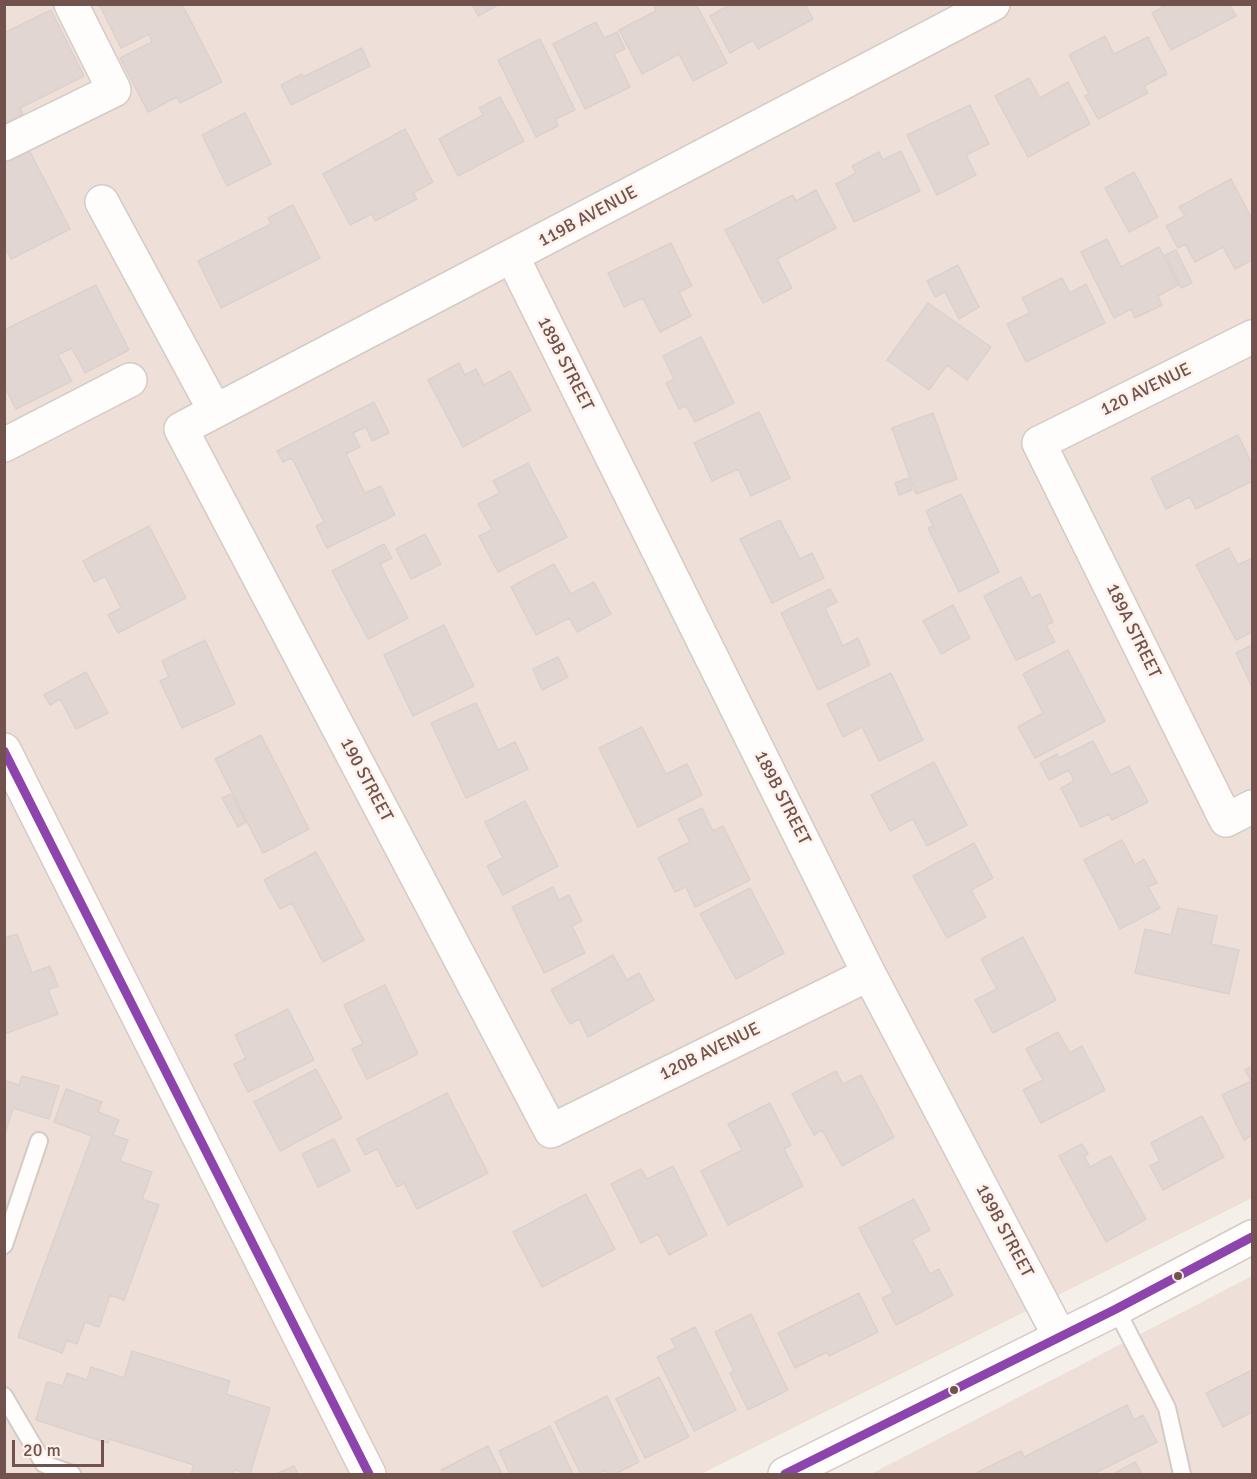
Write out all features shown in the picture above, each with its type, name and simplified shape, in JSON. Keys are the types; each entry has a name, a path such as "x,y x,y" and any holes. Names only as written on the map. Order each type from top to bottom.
{"street":[{"path":"4,144 114,90 71,4"},
{"name":"119B AVENUE","path":"182,429 978,8"},
{"path":"102,202 215,411"},
{"name":"189B STREET","path":"512,256 869,974 1060,1337"},
{"name":"120 AVENUE","path":"1039,443 1252,337"},
{"path":"4,446 130,380"},
{"name":"190 STREET","path":"182,429 550,1131"},
{"name":"189A STREET","path":"1039,443 1239,813"},
{"path":"4,750 369,1474"},
{"name":"120B AVENUE","path":"550,1131 869,974"},
{"path":"785,1474 1116,1309 1252,1237"}],"lane":[{"path":"4,1245 39,1141"},
{"path":"1116,1309 1167,1408 1182,1474"},
{"path":"4,1395 44,1464 72,1474"}],"shaded area":[{"path":"5,5 1252,5 1252,1198 701,1474 5,1474"},
{"path":"1252,1276 1252,1474 871,1474"}],"building":[{"path":"99,4 182,4 222,82 180,103 177,97 148,112 120,58 152,42 149,34 121,48"},
{"path":"472,4 500,4 478,16"},
{"path":"653,4 696,4 727,63 693,81 679,54 642,74 619,30 656,11"},
{"path":"731,4 805,4 813,19 758,49 753,40 730,53 710,16"},
{"path":"1168,4 1229,4 1236,16 1171,50 1152,13"},
{"path":"51,10 84,76 20,108 23,114 4,124 4,33"},
{"path":"596,22 604,38 617,32 625,49 614,54 630,87 585,109 553,44"},
{"path":"1105,36 1114,54 1148,37 1167,74 1144,86 1148,93 1098,119 1085,96 1089,94 1069,55"},
{"path":"540,39 575,110 556,119 558,126 536,137 498,60"},
{"path":"362,48 370,66 291,105 281,85 302,74 303,77"},
{"path":"1029,78 1040,98 1068,82 1090,124 1028,157 995,96"},
{"path":"500,97 524,141 458,176 439,139 483,115 479,108"},
{"path":"970,105 989,144 966,155 976,175 937,195 907,135"},
{"path":"245,113 271,164 227,186 202,135"},
{"path":"405,129 433,182 413,193 417,199 375,221 372,214 350,225 323,174"},
{"path":"29,150 70,229 11,259 8,252 4,254 4,162"},
{"path":"901,151 920,191 854,222 836,184 856,173 852,166 879,152 883,160"},
{"path":"1134,172 1158,217 1129,232 1105,188"},
{"path":"1231,179 1252,219 1252,260 1235,269 1223,247 1195,262 1185,244 1178,248 1166,226 1185,216 1179,207"},
{"path":"816,190 836,228 777,259 792,288 763,303 725,230 793,195 796,201"},
{"path":"293,205 320,258 221,308 198,261 271,224 268,218"},
{"path":"1107,239 1121,267 1159,247 1178,285 1158,296 1162,305 1135,318 1131,309 1114,318 1081,252"},
{"path":"671,243 692,286 679,292 691,316 660,332 643,298 624,307 608,273"},
{"path":"1176,250 1192,283 1181,288 1165,255"},
{"path":"958,265 979,307 959,319 945,292 935,297 927,281"},
{"path":"1062,278 1070,293 1086,284 1105,323 1026,362 1007,324 1030,313 1022,298"},
{"path":"96,285 129,350 85,373 72,348 58,355 72,381 16,409 4,386 4,330"},
{"path":"928,303 991,347 967,380 947,365 929,390 887,360"},
{"path":"701,337 734,403 695,422 686,406 679,409 666,383 674,379 663,356"},
{"path":"459,363 465,375 476,369 484,385 510,371 531,410 463,447 428,380"},
{"path":"374,402 389,433 372,441 366,427 353,433 360,447 346,454 365,493 381,486 395,515 327,548 316,526 324,522 292,458 283,462 277,451"},
{"path":"759,412 790,478 751,496 738,469 712,481 694,443"},
{"path":"933,413 957,479 916,494 892,428"},
{"path":"1238,435 1252,464 1252,481 1196,509 1190,497 1166,509 1151,478"},
{"path":"528,463 567,537 498,572 479,536 492,530 478,504 500,493 493,481"},
{"path":"908,478 912,490 899,495 895,483"},
{"path":"961,494 999,572 959,592 928,528 933,526 926,511"},
{"path":"780,520 800,559 812,553 824,578 772,603 740,539"},
{"path":"149,526 186,598 118,633 108,615 121,608 105,576 94,582 83,561"},
{"path":"425,534 441,564 411,579 396,549"},
{"path":"384,544 392,558 380,564 408,618 368,639 332,571"},
{"path":"1229,548 1238,565 1252,558 1252,632 1236,640 1196,565"},
{"path":"554,564 571,594 594,582 611,614 577,632 569,618 536,635 511,587"},
{"path":"1021,577 1031,598 1040,594 1053,622 1046,625 1055,642 1016,660 984,596"},
{"path":"830,589 837,602 825,608 843,646 858,638 870,665 818,690 781,613"},
{"path":"953,605 970,638 941,654 923,621"},
{"path":"444,625 474,686 413,716 384,655"},
{"path":"205,640 235,704 182,728 160,681 169,677 162,661"},
{"path":"1252,645 1252,687 1236,653"},
{"path":"1068,650 1105,721 1035,758 1018,727 1043,713 1023,674"},
{"path":"558,657 568,677 542,690 533,669"},
{"path":"86,672 108,713 76,729 60,699 50,705 44,695"},
{"path":"891,673 923,740 879,761 862,727 843,737 827,704"},
{"path":"476,703 498,750 515,742 528,769 466,798 431,723"},
{"path":"642,727 666,774 687,764 702,795 638,827 599,748"},
{"path":"261,735 309,829 263,853 215,759"},
{"path":"1093,741 1111,775 1129,766 1148,802 1112,820 1109,814 1081,827 1061,788 1074,781 1069,770 1049,780 1040,763 1057,754 1059,758"},
{"path":"934,762 967,825 927,846 913,819 890,831 871,795"},
{"path":"231,794 246,822 238,827 222,798"},
{"path":"525,801 558,866 503,895 487,866 503,858 485,822"},
{"path":"702,808 713,831 723,826 750,880 695,907 686,887 675,892 658,858 690,842 678,819"},
{"path":"1122,840 1135,865 1144,859 1157,883 1148,887 1160,908 1120,929 1084,860"},
{"path":"974,843 993,878 971,890 986,917 947,938 913,876"},
{"path":"316,852 364,940 323,962 292,903 280,909 264,880"},
{"path":"553,887 559,900 569,895 582,921 572,926 585,953 544,973 512,907"},
{"path":"750,888 784,953 736,979 700,914"},
{"path":"1178,908 1217,916 1211,944 1239,950 1229,994 1135,973 1145,929 1171,935"},
{"path":"17,934 32,973 50,966 58,986 48,990 58,1014 4,1034 4,938"},
{"path":"1023,937 1056,1000 993,1033 975,1000 997,989 981,959"},
{"path":"613,955 627,980 639,973 654,1000 588,1037 579,1019 570,1024 551,990"},
{"path":"385,985 418,1054 367,1079 352,1049 363,1044 344,1005"},
{"path":"288,1009 314,1060 248,1092 234,1064 246,1058 235,1035"},
{"path":"1058,1032 1070,1053 1082,1046 1105,1090 1041,1123 1023,1090 1043,1080 1026,1049"},
{"path":"1252,1066 1252,1135 1244,1140 1222,1095 1251,1081 1245,1070"},
{"path":"316,1069 342,1118 280,1151 254,1102"},
{"path":"836,1071 843,1084 861,1075 894,1137 842,1166 822,1130 814,1135 792,1094"},
{"path":"22,1076 59,1086 49,1119 13,1108 4,1137 4,1080 19,1085"},
{"path":"66,1089 102,1102 98,1112 119,1120 113,1135 128,1140 120,1161 152,1172 142,1199 159,1205 124,1300 110,1295 99,1327 85,1322 77,1344 67,1340 62,1353 18,1337 92,1136 54,1122"},
{"path":"447,1093 488,1173 417,1209 404,1183 397,1187 377,1149 365,1155 357,1139"},
{"path":"770,1103 791,1145 784,1149 803,1186 728,1225 701,1171 742,1150 728,1124"},
{"path":"1202,1116 1224,1157 1163,1190 1150,1166 1160,1161 1151,1143"},
{"path":"334,1139 350,1171 318,1187 302,1154"},
{"path":"1082,1144 1088,1154 1084,1156 1090,1167 1111,1156 1146,1219 1106,1242 1059,1156"},
{"path":"673,1166 707,1235 669,1255 658,1234 641,1243 611,1184 641,1169 647,1179"},
{"path":"586,1194 615,1249 542,1287 513,1232"},
{"path":"914,1199 930,1230 912,1240 930,1274 939,1269 953,1295 896,1325 882,1298 893,1293 859,1228"},
{"path":"859,1293 878,1332 829,1356 827,1352 795,1368 778,1333"},
{"path":"751,1314 788,1390 748,1410 730,1373 734,1371 715,1332"},
{"path":"695,1327 736,1410 694,1431 657,1357 676,1348 671,1339"},
{"path":"132,1351 230,1381 226,1394 270,1408 250,1474 234,1470 233,1474 191,1474 194,1465 109,1439 108,1443 36,1420 47,1382 63,1386 67,1373 87,1380 91,1367 124,1378"},
{"path":"1252,1370 1252,1412 1223,1427 1206,1393"},
{"path":"659,1377 689,1437 645,1458 616,1399"},
{"path":"607,1396 639,1462 615,1474 607,1474 605,1470 596,1474 581,1474 555,1422"},
{"path":"1127,1405 1134,1420 1143,1415 1157,1442 1093,1474 974,1474 1021,1451 1024,1457"},
{"path":"550,1426 573,1474 510,1474 499,1451"},
{"path":"488,1446 502,1474 443,1474 441,1470"},
{"path":"1135,1462 1142,1474 1113,1474"},
{"path":"294,1466 298,1474 276,1474"}],"transit line":[{"path":"4,751 369,1474"},
{"path":"785,1474 1116,1309 1252,1237"}]}
